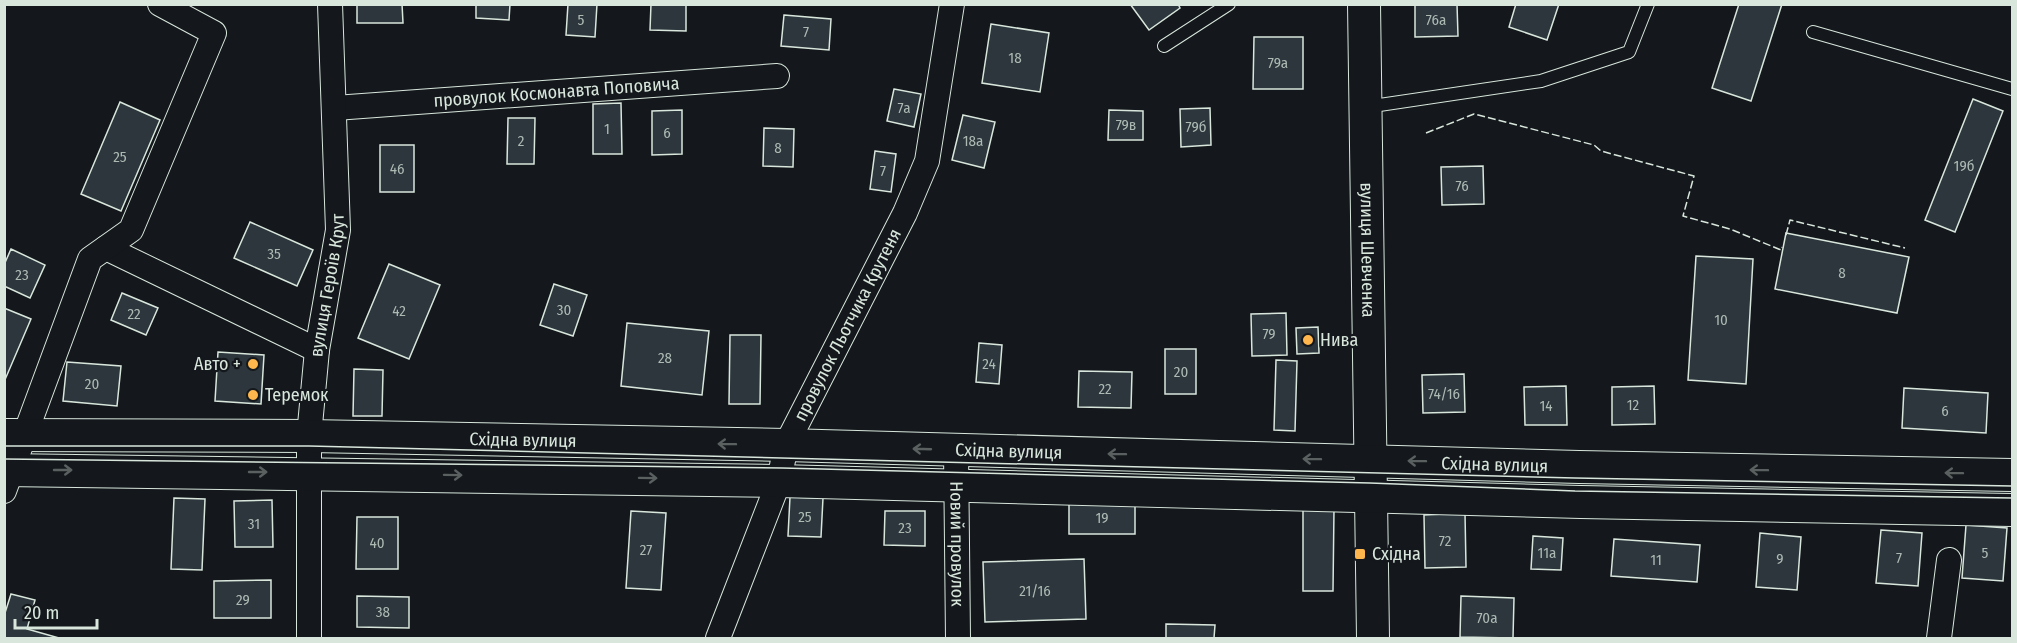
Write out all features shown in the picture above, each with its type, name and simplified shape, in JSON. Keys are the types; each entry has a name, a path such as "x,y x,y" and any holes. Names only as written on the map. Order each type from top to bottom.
{"street":[{"path":"7,477 15,435 90,259 131,230 214,33 160,4"},
{"name":"вулиця Героїв Крут","path":"309,639 309,436 317,350 338,230 330,4"},
{"name":"провулок Льотчика Крутеня","path":"718,639 779,481 786,445 905,213 927,162 952,4"},
{"name":"вулиця Шевченка","path":"1364,4 1373,639"},
{"name":"провулок Космонавта Поповича","path":"335,108 777,76"},
{"path":"106,248 317,350"},
{"name":"Східна вулиця","path":"15,435 309,436 786,445 1580,467 2013,475"},
{"name":"Новий провулок","path":"956,450 958,639"},
{"name":"Східна вулиця","path":"7,477 309,472 2013,510"},
{"path":"1939,639 1949,560"}],"lane":[{"path":"1164,46 1229,4"},
{"path":"1365,107 1541,81 1629,52 1648,4"},
{"path":"1813,32 2013,89"}],"building":[{"path":"357,4 402,4 403,23 357,23"},
{"path":"476,4 510,4 509,20 476,18"},
{"path":"568,4 597,4 595,37 566,35"},
{"path":"651,4 686,4 686,31 650,30"},
{"path":"1130,4 1178,4 1180,8 1149,30"},
{"path":"1415,4 1457,4 1458,36 1415,37"},
{"path":"1516,4 1559,4 1547,40 1509,27"},
{"path":"1739,4 1782,4 1751,101 1712,88"},
{"path":"784,15 831,19 829,50 781,46"},
{"path":"991,24 1049,33 1040,92 982,83"},
{"path":"1254,37 1303,37 1303,89 1253,89"},
{"path":"894,89 921,94 914,127 887,121"},
{"path":"1973,99 2003,111 1955,232 1925,220"},
{"path":"120,102 160,120 121,211 81,194"},
{"path":"621,103 622,154 593,154 593,104"},
{"path":"1210,108 1211,145 1181,147 1180,109"},
{"path":"682,110 682,154 652,155 652,111"},
{"path":"1109,110 1143,111 1143,140 1108,140"},
{"path":"963,115 995,122 984,168 952,160"},
{"path":"508,118 535,118 534,164 507,164"},
{"path":"764,128 794,129 793,167 763,166"},
{"path":"380,145 414,145 414,192 380,192"},
{"path":"875,151 896,154 891,192 870,189"},
{"path":"1483,166 1484,204 1442,205 1441,167"},
{"path":"250,222 313,250 297,286 234,258"},
{"path":"1786,233 1909,257 1897,313 1775,289"},
{"path":"11,249 45,265 30,298 4,286 4,265"},
{"path":"1696,256 1753,259 1746,384 1688,380"},
{"path":"389,264 440,285 409,359 358,338"},
{"path":"554,284 587,295 573,336 540,325"},
{"path":"122,293 158,308 146,335 111,320"},
{"path":"4,308 31,319 4,382"},
{"path":"1286,313 1287,355 1252,356 1251,314"},
{"path":"627,323 709,331 702,395 621,386"},
{"name":"Нива","path":"1318,327 1319,353 1297,354 1296,328"},
{"path":"730,335 761,335 760,404 729,404"},
{"path":"979,343 1002,345 999,384 976,382"},
{"path":"1165,349 1196,349 1196,394 1165,394"},
{"path":"218,352 264,355 261,404 215,401"},
{"path":"1276,360 1297,361 1295,431 1274,430"},
{"path":"67,362 121,366 117,406 63,401"},
{"path":"354,369 383,370 382,416 353,416"},
{"path":"1079,371 1132,372 1131,408 1078,407"},
{"path":"1464,374 1465,412 1423,413 1422,375"},
{"path":"1566,386 1567,425 1525,425 1524,387"},
{"path":"1654,386 1655,424 1612,425 1612,387"},
{"path":"1904,388 1988,393 1986,433 1902,428"},
{"path":"790,497 823,498 821,537 788,536"},
{"path":"174,498 205,499 202,570 171,569"},
{"path":"272,500 273,547 235,547 234,501"},
{"path":"1069,501 1135,501 1135,534 1069,534"},
{"path":"1303,509 1334,509 1333,591 1303,591"},
{"path":"631,511 666,513 661,590 626,588"},
{"path":"885,511 925,511 925,546 884,545"},
{"path":"1465,513 1466,567 1425,568 1424,515"},
{"path":"357,517 398,517 398,569 356,569"},
{"path":"1966,525 2007,528 2003,581 1962,578"},
{"path":"1881,530 1922,533 1918,586 1876,583"},
{"path":"1760,533 1801,537 1797,590 1756,587"},
{"path":"1533,536 1563,538 1561,570 1531,569"},
{"path":"1614,539 1700,545 1697,582 1611,576"},
{"path":"1084,559 1086,619 985,622 983,562"},
{"path":"271,580 271,618 214,618 214,581"},
{"path":"11,594 35,600 27,629 59,638 4,638 4,616"},
{"path":"357,596 409,597 409,628 357,627"},
{"path":"1461,596 1514,598 1513,638 1460,637"},
{"path":"1166,624 1215,625 1214,638 1166,638"}],"tram line":[{"path":"4,446 309,446 1575,478 2012,486"},
{"path":"4,459 782,468 1370,483 1575,491 2012,498"}],"fence":[{"path":"1426,133 1474,114 1594,145 1601,151 1694,176 1683,216 1730,229 1781,250 1782,247"},
{"path":"1786,235 1790,220 1905,248"}],"place":[{"name":"Нива","path":"1308,340"},
{"name":"Авто +","path":"253,364"},
{"name":"Теремок","path":"253,395"},
{"name":"Східна","path":"1360,554"}]}
